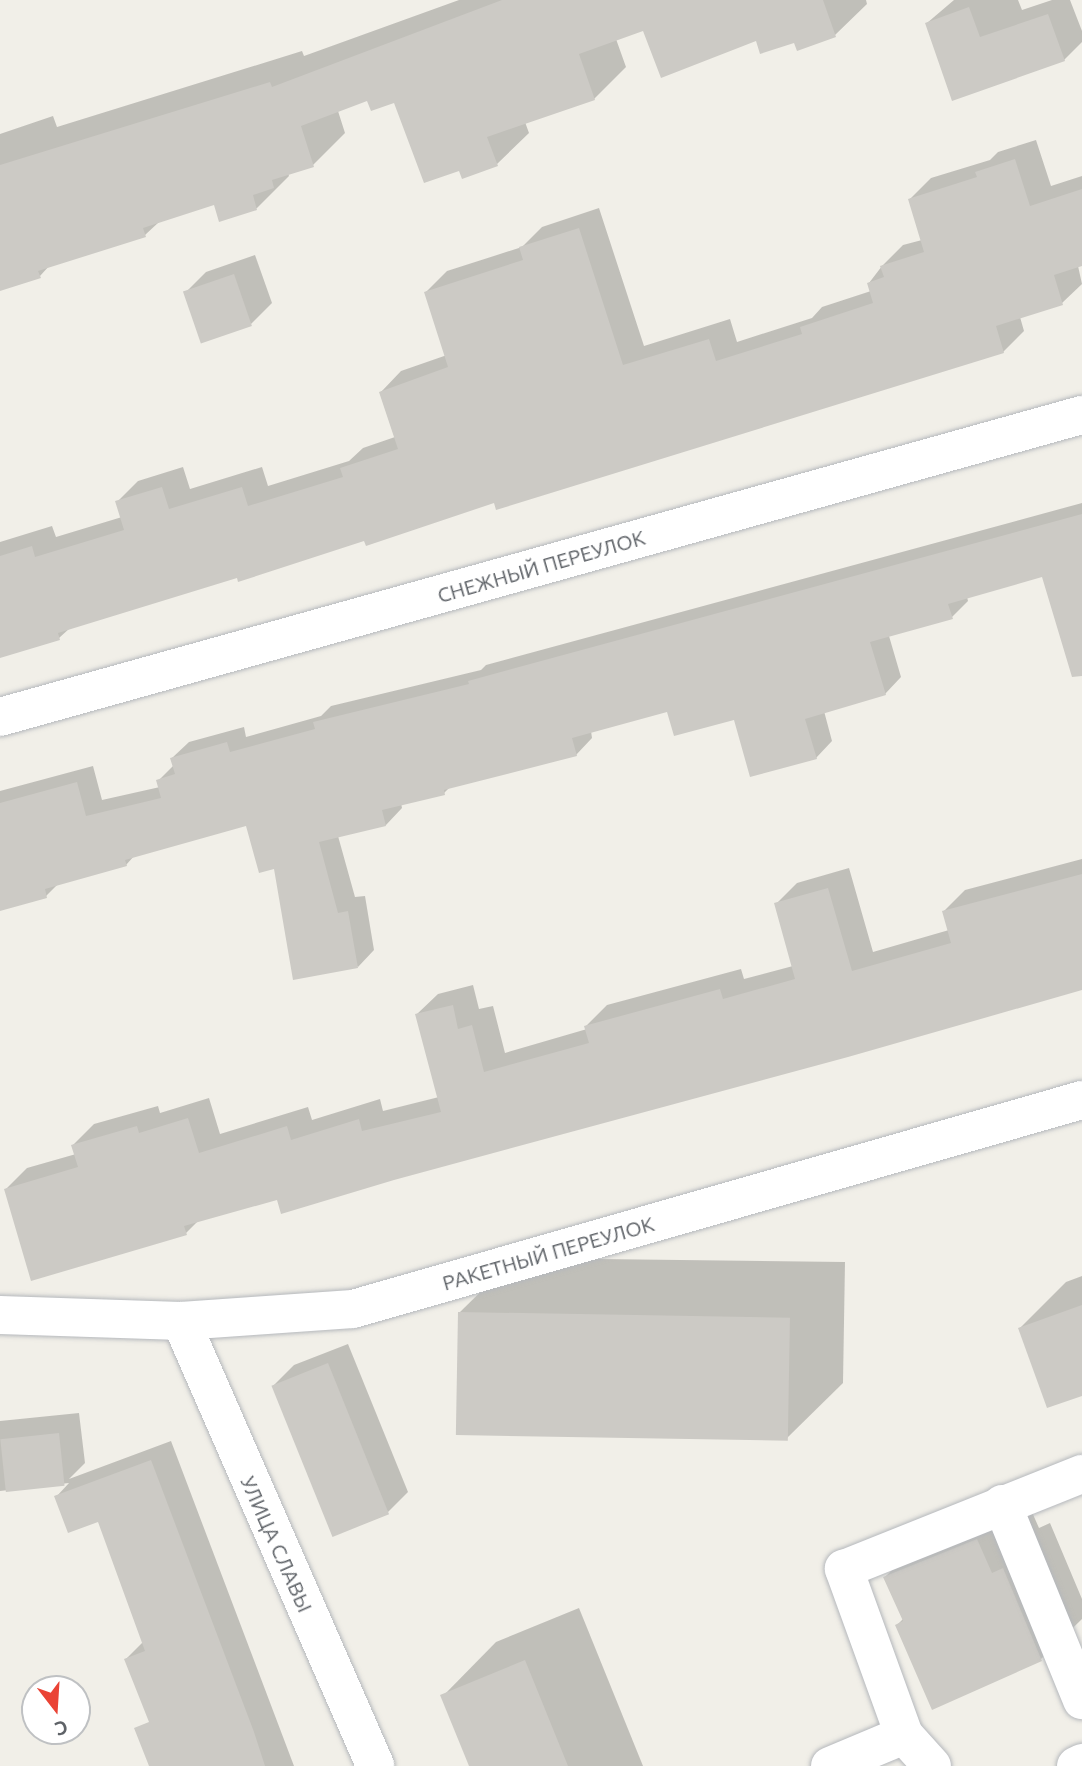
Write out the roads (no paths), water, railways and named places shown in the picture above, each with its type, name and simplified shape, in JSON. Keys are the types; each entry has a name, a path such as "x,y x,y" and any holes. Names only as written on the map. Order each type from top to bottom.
{"street":[{"name":"СНЕЖНЫЙ ПЕРЕУЛОК","path":"0,717 1082,415"},
{"name":"РАКЕТНЫЙ ПЕРЕУЛОК","path":"0,1315 181,1321 353,1309 1082,1100"},
{"name":"УЛИЦА СЛАВЫ","path":"181,1321 375,1766"},
{"path":"932,1766 904,1735 844,1569 1082,1474"},
{"path":"1002,1504 1082,1700"},
{"path":"830,1766 904,1735"},
{"path":"1076,1766 1082,1763"}]}
